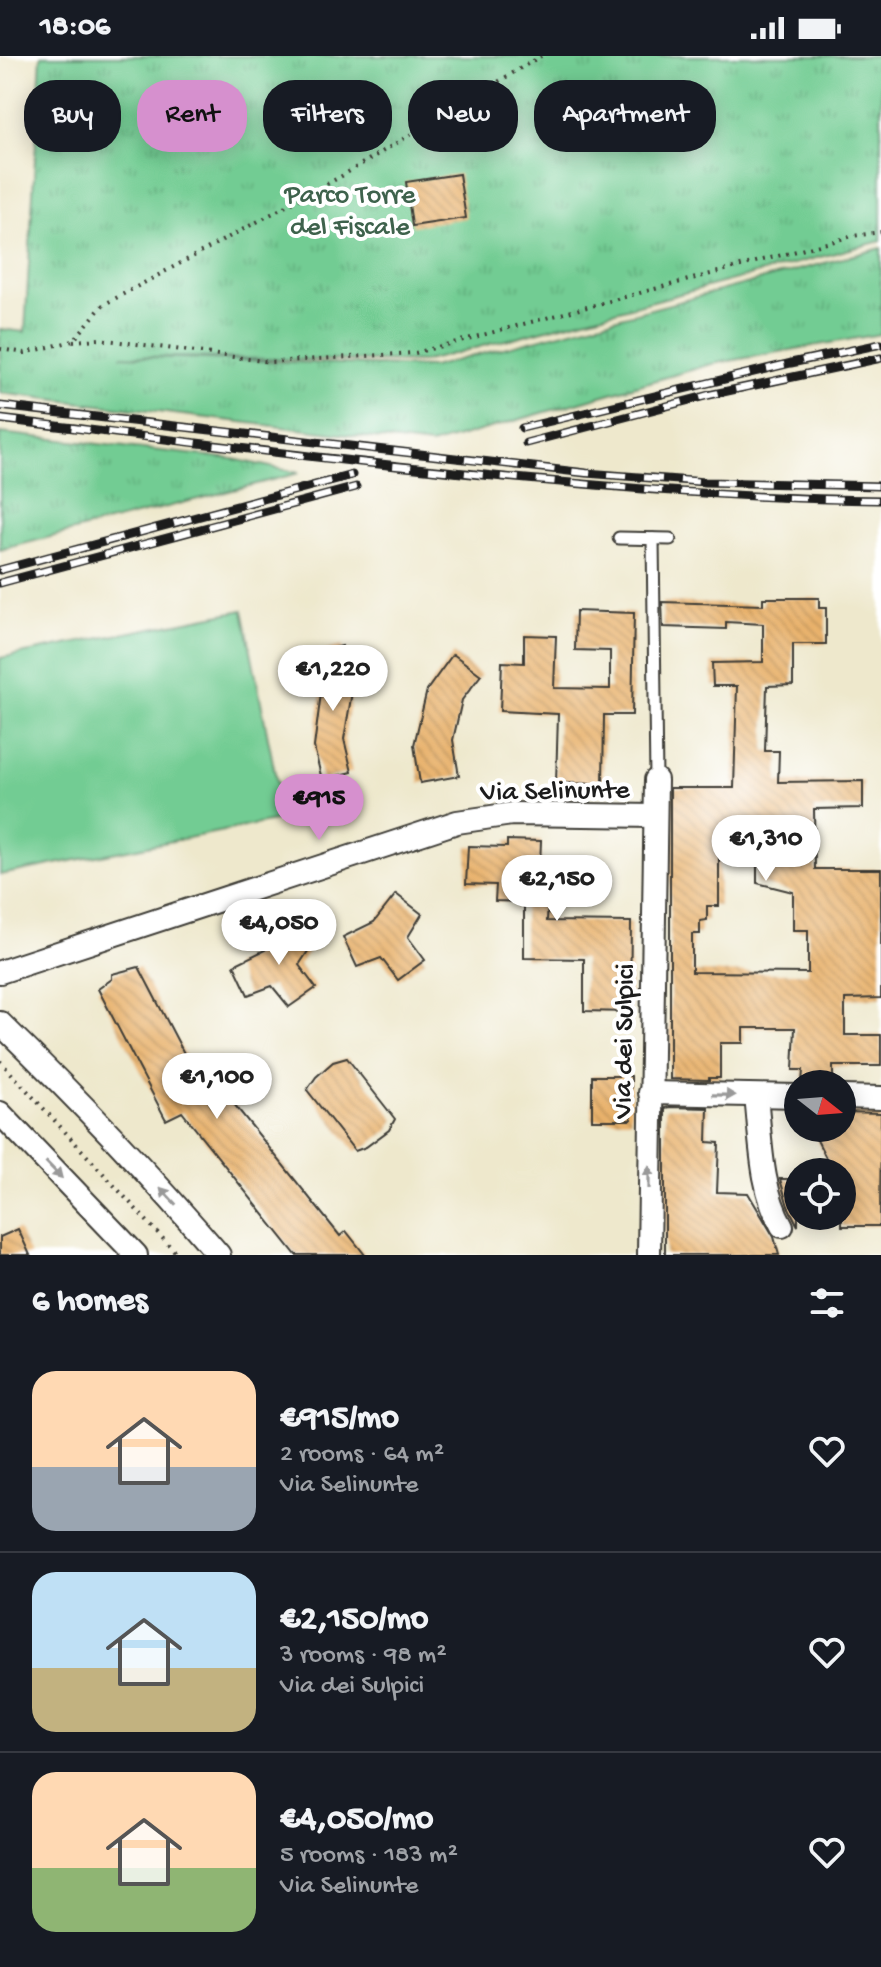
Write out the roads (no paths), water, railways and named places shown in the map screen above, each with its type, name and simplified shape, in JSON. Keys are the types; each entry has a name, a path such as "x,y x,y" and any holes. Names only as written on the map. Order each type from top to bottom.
{"street":[{"name":"Via dei Sulpici","path":"649,1255 656,780"},
{"name":"Via Selinunte","path":"0,972 471,819 528,813 655,816"},
{"path":"0,1023 77,1098 219,1255"},
{"path":"650,1093 784,1096"},
{"path":"756,1096 768,1187 774,1211 782,1226"},
{"path":"856,1097 881,1098"},
{"path":"0,1113 136,1255"}],"lane":[{"path":"619,538 670,539"},
{"path":"653,539 656,780"}],"railway":[{"path":"522,428 881,344"},
{"path":"526,443 709,395 881,358"},
{"path":"0,406 586,473 705,482 881,486"},
{"path":"0,419 494,476 735,495 881,500"},
{"path":"0,570 352,475"},
{"path":"0,583 356,487"}],"park label":[{"name":"Parco Torre del Fiscale","path":"350,208"}]}
